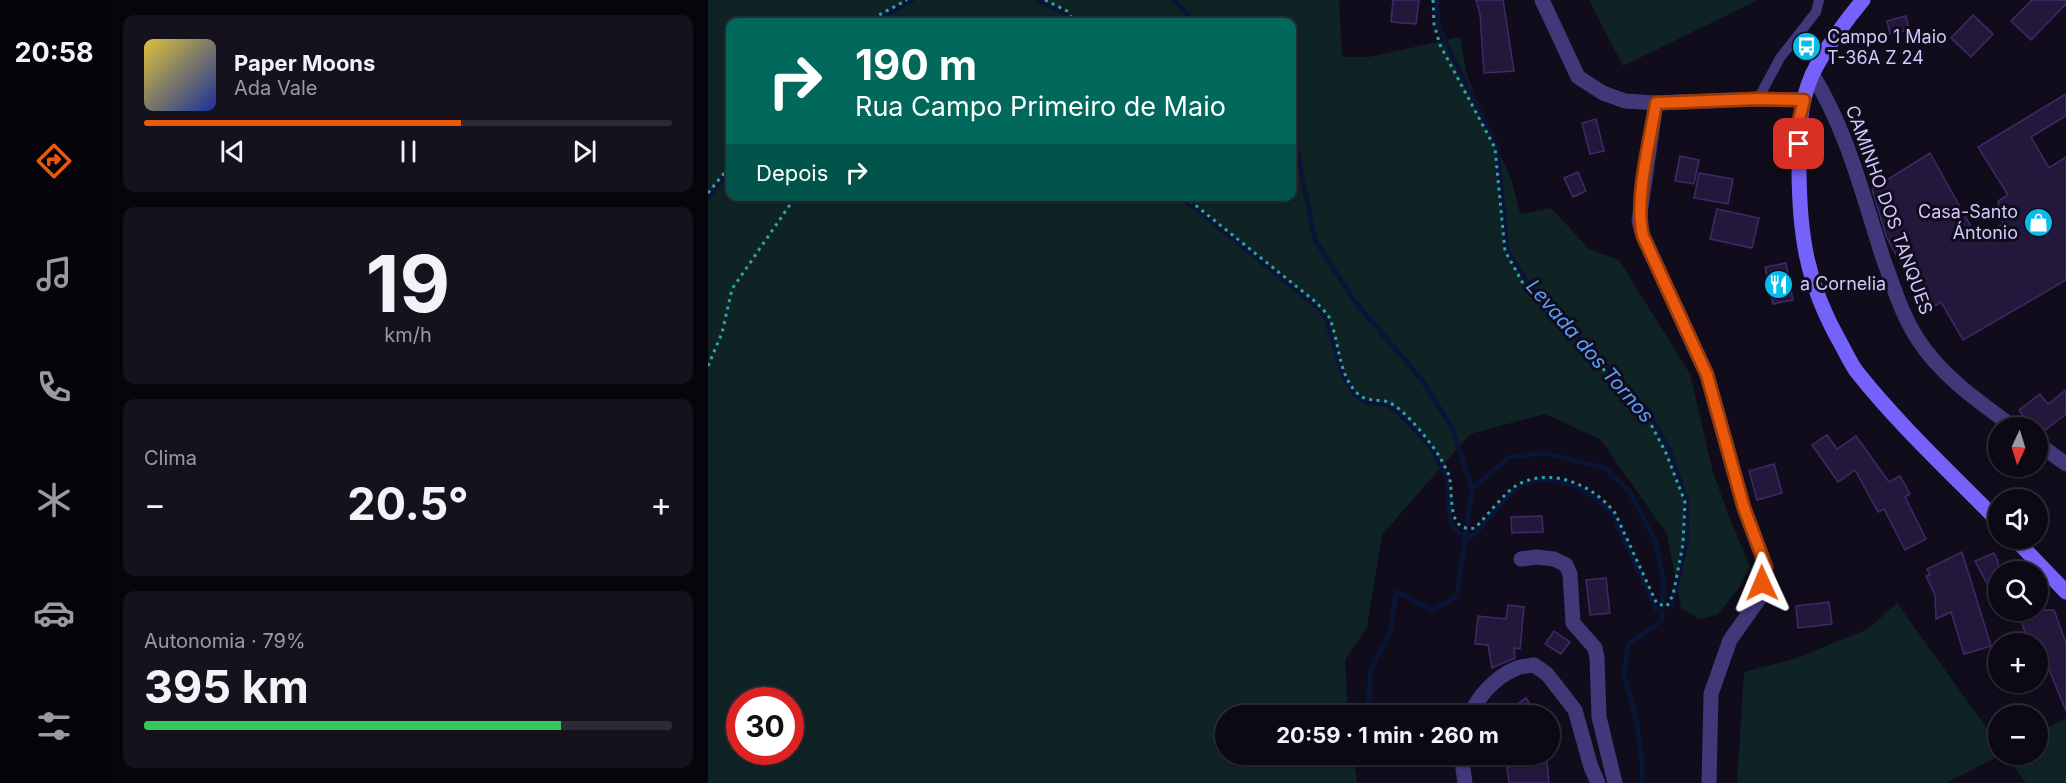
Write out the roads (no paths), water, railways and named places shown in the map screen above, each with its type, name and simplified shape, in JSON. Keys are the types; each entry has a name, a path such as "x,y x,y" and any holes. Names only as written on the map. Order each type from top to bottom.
{"main road":[{"path":"1863,0 1849,16 1812,74 1798,124 1799,205 1810,271 1825,313 1856,370 1988,511"},
{"path":"2025,549 2066,592"}],"street":[{"path":"1542,0 1578,77 1603,93 1625,101 1656,103 1758,99 1804,100"},
{"name":"CAMINHO DOS TANQUES","path":"1812,74 1826,97 1839,126 1899,306 1917,339 1942,370 2000,417"},
{"path":"1656,103 1639,221 1707,375 1744,508 1766,567 1759,599 1730,640 1711,694 1709,783"},
{"path":"2048,451 2066,464"},
{"path":"1521,559 1537,557 1554,559 1566,565 1570,573 1574,623 1595,648 1599,717 1615,783"},
{"path":"1474,705 1497,680 1515,668 1533,665 1547,674 1575,710 1598,783"},
{"path":"1463,765 1465,783"}],"lane":[{"path":"1758,99 1780,58 1816,12 1820,0"}],"waterway":[{"name":"Levada dos Tornos","path":"879,18 912,0"},
{"name":"Levada dos Tornos","path":"1037,0 1065,13 1068,18"},
{"path":"1174,0 1190,18"},
{"name":"Levada dos Tornos","path":"1437,0 1438,23 1446,43 1497,147 1507,250 1528,283 1648,411 1670,452 1687,501 1686,545 1672,605"},
{"path":"1296,148 1315,240 1356,303 1422,380 1452,428 1472,489 1457,596 1432,610 1396,591 1391,630 1370,671 1369,705"},
{"name":"Levada dos Tornos","path":"708,197 726,175"},
{"name":"Levada dos Tornos","path":"1186,201 1315,305 1326,318 1343,375 1354,394 1366,402 1388,405 1399,413 1431,447 1447,477 1450,519 1455,530 1462,536"},
{"path":"1472,489 1509,457 1544,453 1605,468 1630,492 1656,543 1663,578 1662,620 1628,645 1624,675 1635,713 1642,758 1642,783"},
{"name":"Levada dos Tornos","path":"1468,539 1517,488 1529,482 1542,480 1569,484 1594,497 1613,515 1656,609"}],"place":[{"name":"Campo 1 Maio T-36A Z 24","path":"1806,47"},
{"name":"Casa-Santo Ántonio","path":"2039,222"},
{"name":"a Cornelia","path":"1779,284"}]}
